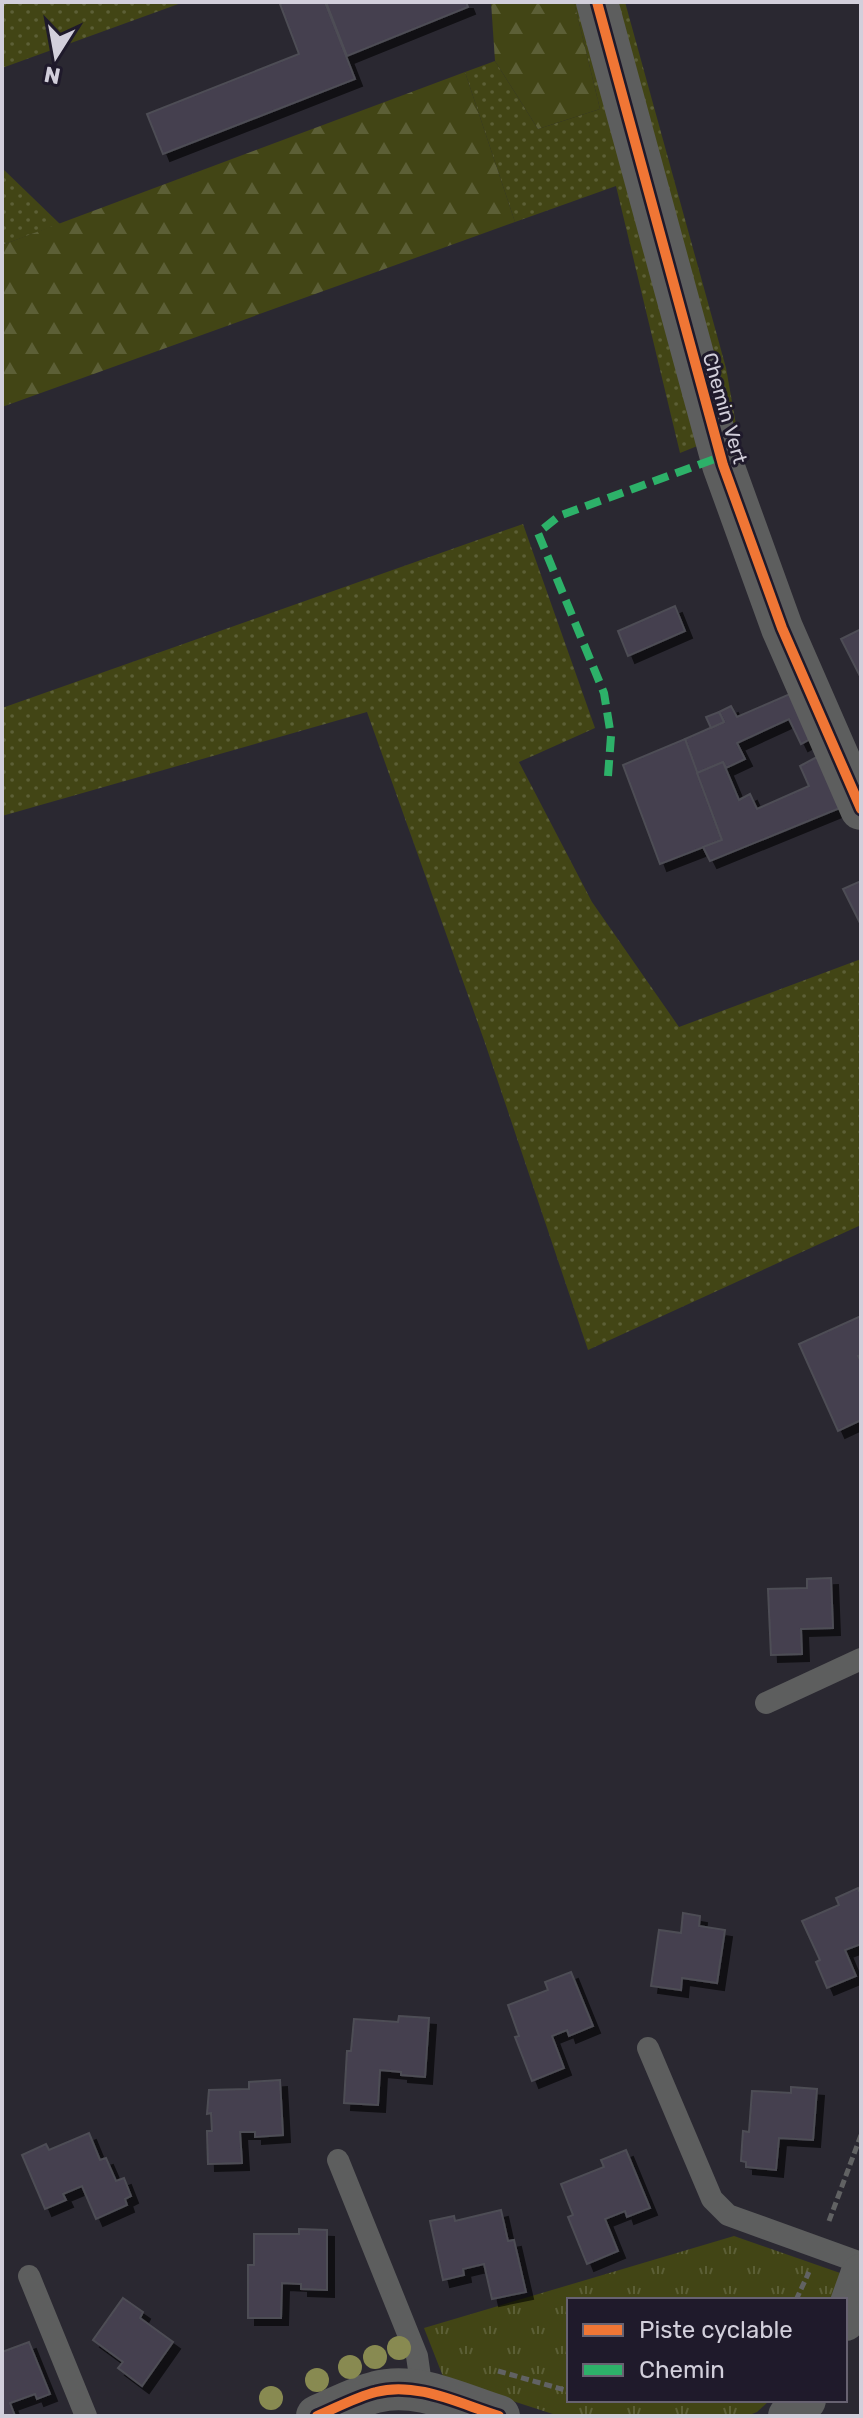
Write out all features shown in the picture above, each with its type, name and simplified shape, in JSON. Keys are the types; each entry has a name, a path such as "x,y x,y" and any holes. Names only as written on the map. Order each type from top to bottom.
{"street":[{"name":"Chemin Vert","path":"597,2 723,465 782,628 861,809"},
{"path":"847,2314 861,2275"},
{"path":"317,2416 373,2392 392,2389 422,2391 499,2416"}],"lane":[{"path":"766,1703 861,1659"},
{"path":"648,2048 712,2199 728,2215 861,2263"},
{"path":"338,2160 417,2356 422,2391"},
{"path":"29,2276 86,2416"}],"path":[{"path":"819,2248 861,2135"}],"green space":[{"path":"2,2 184,2 2,68"},
{"path":"491,2 574,2 600,109 538,129 495,61"},
{"path":"574,2 625,2 726,368 737,430 680,453 616,186 515,222 465,72 495,61 538,129 600,109"},
{"path":"465,72 515,222 2,407 2,245"},
{"path":"2,168 60,224 2,245"},
{"path":"523,524 595,728 519,762 592,902 679,1027 861,959 861,1225 588,1350 485,1043 367,712 2,816 2,708"},
{"path":"734,2236 843,2274 834,2298 567,2298 567,2402 768,2402 747,2416 559,2416 444,2379 424,2328"}],"building":[{"path":"325,2 355,79 163,154 147,114 299,54 280,4"},
{"path":"326,2 466,2 468,7 347,56"},
{"path":"675,606 685,631 628,656 618,631"},
{"path":"861,629 861,678 841,639"},
{"path":"790,694 810,739 801,744 789,719 737,743 745,759 726,768 723,762 697,773 685,739 724,722 719,712 731,706 737,717"},
{"path":"719,712 724,722 711,728 706,717"},
{"path":"685,739 722,840 660,864 623,765"},
{"path":"817,757 840,808 710,861 703,847 722,840 697,773 723,762 739,800 750,794 757,809 809,786 800,766"},
{"path":"861,881 861,925 843,889"},
{"path":"861,1316 861,1355 858,1356 861,1361 861,1420 838,1431 799,1344"},
{"path":"831,1578 833,1628 801,1629 802,1654 771,1655 768,1589 807,1588 807,1579"},
{"path":"858,1888 861,1895 861,1944 845,1950 856,1976 827,1988 816,1962 820,1960 802,1921 839,1905 836,1898"},
{"path":"683,1913 700,1916 699,1926 725,1930 717,1983 682,1978 681,1990 651,1986 659,1930 681,1933"},
{"path":"571,1972 593,2026 569,2036 567,2030 552,2036 564,2068 532,2081 515,2037 519,2036 508,2005 548,1990 545,1982"},
{"path":"399,2016 429,2018 425,2077 380,2070 378,2105 344,2103 347,2051 351,2051 354,2019 398,2022"},
{"path":"280,2080 283,2135 255,2137 255,2132 240,2132 242,2163 208,2164 207,2131 212,2131 211,2113 207,2114 209,2090 249,2089 249,2082"},
{"path":"791,2087 817,2089 813,2140 779,2138 776,2170 746,2167 746,2162 741,2161 743,2131 749,2132 752,2091 791,2093"},
{"path":"89,2133 100,2160 106,2158 116,2181 124,2178 131,2196 125,2199 127,2205 96,2219 82,2186 63,2194 66,2200 45,2209 22,2155 46,2144 49,2150"},
{"path":"626,2150 650,2208 627,2217 625,2211 605,2219 618,2251 587,2264 568,2217 573,2215 561,2184 604,2167 601,2160"},
{"path":"501,2210 508,2241 514,2240 526,2292 492,2299 484,2264 463,2269 464,2275 443,2280 430,2221 454,2216 455,2221"},
{"path":"299,2229 327,2230 327,2290 301,2289 301,2284 282,2283 281,2318 248,2318 248,2265 254,2265 254,2234 299,2234"},
{"path":"123,2298 143,2312 140,2318 173,2342 142,2386 118,2368 123,2362 93,2340"},
{"path":"29,2342 50,2394 37,2399 35,2394 10,2403 15,2416 2,2416 2,2352"}],"marked path":[{"path":"608,776 611,736 604,693 538,533 559,516 720,457"}],"cycle path":[{"path":"597,2 723,465 782,628 861,809"},
{"path":"317,2416 361,2397 391,2389 438,2395 499,2416"}]}
